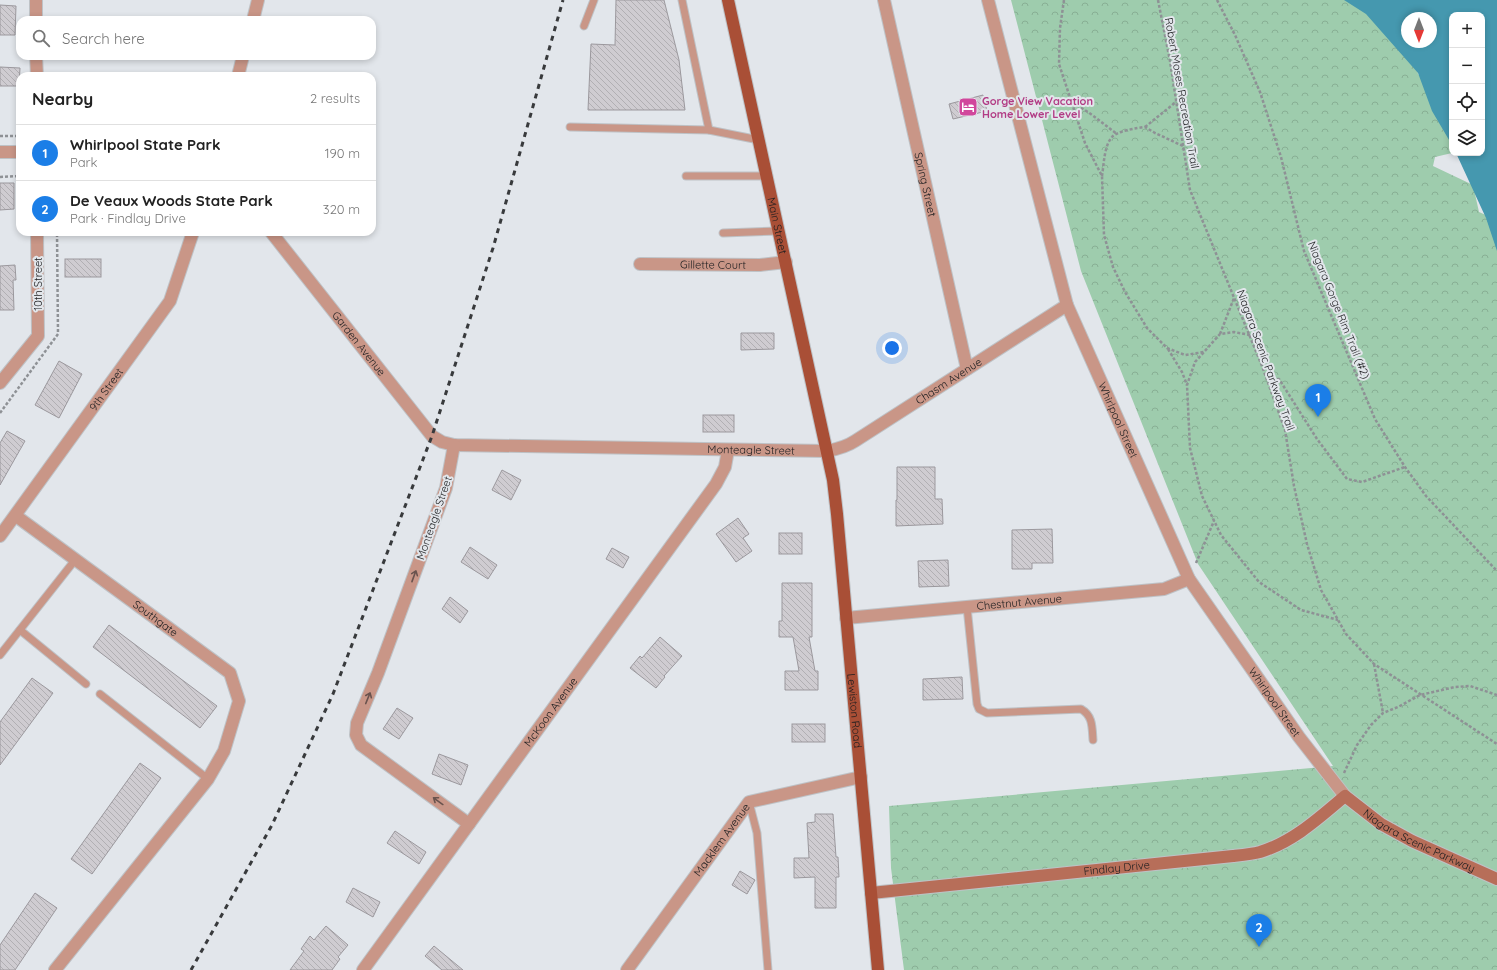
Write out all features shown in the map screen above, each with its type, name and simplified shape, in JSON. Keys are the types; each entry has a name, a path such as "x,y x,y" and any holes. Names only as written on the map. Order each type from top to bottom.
{"main road":[{"name":"Main Street","path":"728,0 827,451"},
{"name":"Lewiston Road","path":"827,451 836,508 878,970"},
{"name":"Niagara Scenic Parkway","path":"1345,796 1381,824 1412,841 1497,879"},
{"name":"Findlay Drive","path":"871,893 1260,852 1285,842 1317,820 1345,796"}],"street":[{"path":"36,0 36,16"},
{"path":"254,16 258,0"},
{"name":"Spring Street","path":"884,0 967,369"},
{"name":"Whirlpool Street","path":"988,0 1067,305 1189,579 1299,737 1345,796"},
{"path":"36,60 37,72"},
{"path":"239,72 242,60"},
{"path":"0,152 16,152"},
{"name":"10th Street","path":"0,384 38,336 37,236"},
{"name":"9th Street","path":"0,536 170,302 192,236"},
{"name":"Garden Avenue","path":"274,236 432,436 442,442 454,445"},
{"name":"Gillette Court","path":"640,264 760,266 786,262"},
{"name":"Chasm Avenue","path":"827,451 847,447 1067,305"},
{"name":"Monteagle Street","path":"469,824 361,745 356,735 357,723 378,673 446,488 454,445 827,451"},
{"name":"McKoon Avenue","path":"363,970 716,484 725,467 728,450"},
{"name":"Southgate","path":"16,516 230,673 239,701 224,751 208,779 55,970"},
{"name":"Chestnut Avenue","path":"846,618 1164,589 1189,579"},
{"name":"Macklem Avenue","path":"627,970 749,802 860,777"}],"lane":[{"path":"584,26 594,0"},
{"path":"682,0 709,130"},
{"path":"570,127 709,130 759,140"},
{"path":"686,176 767,176"},
{"path":"723,233 779,231"},
{"path":"0,655 75,560"},
{"path":"967,607 977,704 979,710 987,713 1081,709 1087,713 1091,719 1093,740"},
{"path":"20,630 86,684"},
{"path":"100,694 208,779"},
{"path":"749,802 756,833 768,970"}],"path":[{"path":"1064,0 1060,28 1059,64 1085,143 1102,176"},
{"name":"Robert Moses Recreation Trail","path":"1158,0 1190,190"},
{"name":"Niagara Gorge Rim Trail (#2)","path":"1217,0 1235,35 1260,92 1281,157 1304,251 1375,419 1405,467 1426,496 1497,571"},
{"path":"1176,102 1145,126 1117,134 1112,137 1107,148 1102,176 1104,235 1113,267 1125,292 1147,328 1167,348 1182,372 1187,385 1190,448 1202,496 1221,535 1259,582 1301,610 1339,620"},
{"path":"1072,103 1094,116 1117,134"},
{"path":"1145,126 1183,146"},
{"path":"0,136 16,136"},
{"path":"0,176 16,176"},
{"name":"Niagara Scenic Parkway Trail","path":"1190,190 1250,335 1285,430 1294,486 1307,544 1321,590 1346,634 1374,664 1497,744"},
{"path":"1187,385 1195,362 1220,334 1234,297"},
{"path":"1220,334 1234,332 1250,335"},
{"path":"1167,348 1185,355 1204,352"},
{"path":"1267,379 1279,378 1317,440 1347,479 1362,482 1405,467"},
{"path":"1189,579 1214,521"},
{"path":"1374,664 1383,713"},
{"path":"1344,773 1357,745 1371,724 1383,713 1420,695 1455,686 1470,686 1497,695"}],"green space":[{"path":"1011,0 1403,0 1404,12 1401,12 1401,48 1413,48 1418,74 1449,106 1449,154 1435,157 1433,166 1473,185 1479,212 1497,220 1497,970 904,970 891,868 889,806 1333,766 1198,564 1081,271"}],"water":[{"path":"1344,0 1497,0 1497,251 1486,218 1457,156 1485,156 1485,12 1449,12 1449,140 1432,111 1418,73 1366,14"}],"building":[{"path":"616,0 664,0 679,60 685,110 588,110 591,44 615,45"},
{"path":"0,5 16,6 15,35 0,35"},
{"path":"0,67 20,68 20,72 16,72 16,86 0,86"},
{"name":"Gorge View Vacation Home Lower Level","path":"983,95 987,111 953,119 949,104"},
{"path":"0,183 14,183 14,209 0,210"},
{"path":"65,259 101,259 101,277 65,277"},
{"path":"15,265 16,280 13,280 14,310 0,310 0,266"},
{"path":"741,333 774,333 774,349 741,350"},
{"path":"59,361 82,374 59,418 35,405"},
{"path":"703,415 734,415 734,432 703,432"},
{"path":"7,431 25,441 0,485 0,443"},
{"path":"897,467 935,467 935,499 942,499 943,524 896,526"},
{"path":"502,470 521,480 511,500 492,490"},
{"path":"738,518 749,534 743,538 752,551 736,562 716,534"},
{"path":"1052,529 1053,563 1032,563 1032,569 1012,569 1012,530"},
{"path":"779,533 802,533 802,554 779,554"},
{"path":"470,547 497,565 488,579 461,562"},
{"path":"612,548 629,557 623,568 606,559"},
{"path":"948,560 949,586 919,587 918,561"},
{"path":"782,583 812,583 812,637 809,637 815,671 818,671 818,690 785,690 785,671 799,671 793,637 779,637 779,621 782,621"},
{"path":"450,597 468,611 460,623 442,609"},
{"path":"109,625 217,706 200,728 93,647"},
{"path":"660,637 682,656 664,676 665,677 656,688 630,668 640,656 642,658"},
{"path":"962,677 963,699 923,700 923,679"},
{"path":"32,678 53,693 0,765 0,722"},
{"path":"397,708 413,718 399,739 383,729"},
{"path":"792,724 825,724 825,742 792,742"},
{"path":"439,754 468,765 461,785 432,774"},
{"path":"140,763 161,778 92,874 71,859"},
{"path":"815,814 833,814 839,877 836,877 836,908 815,908 815,877 794,878 794,858 809,858 807,823 815,822"},
{"path":"395,831 426,852 419,864 387,843"},
{"path":"740,871 755,880 747,894 732,885"},
{"path":"353,888 380,902 373,917 346,902"},
{"path":"35,893 57,908 15,970 0,970 0,945"},
{"path":"326,926 348,945 338,957 340,959 332,970 290,970 304,951 301,949 310,936 314,940"},
{"path":"434,946 463,970 442,970 425,956"}],"railway":[{"path":"191,970 272,825 333,694 432,436 493,248 563,0"}],"place":[{"name":"Gorge View Vacation Home Lower Level","path":"968,107"},
{"name":"Whirlpool State Park","path":"1318,417"},
{"name":"De Veaux Woods State Park","path":"1259,947"}]}
